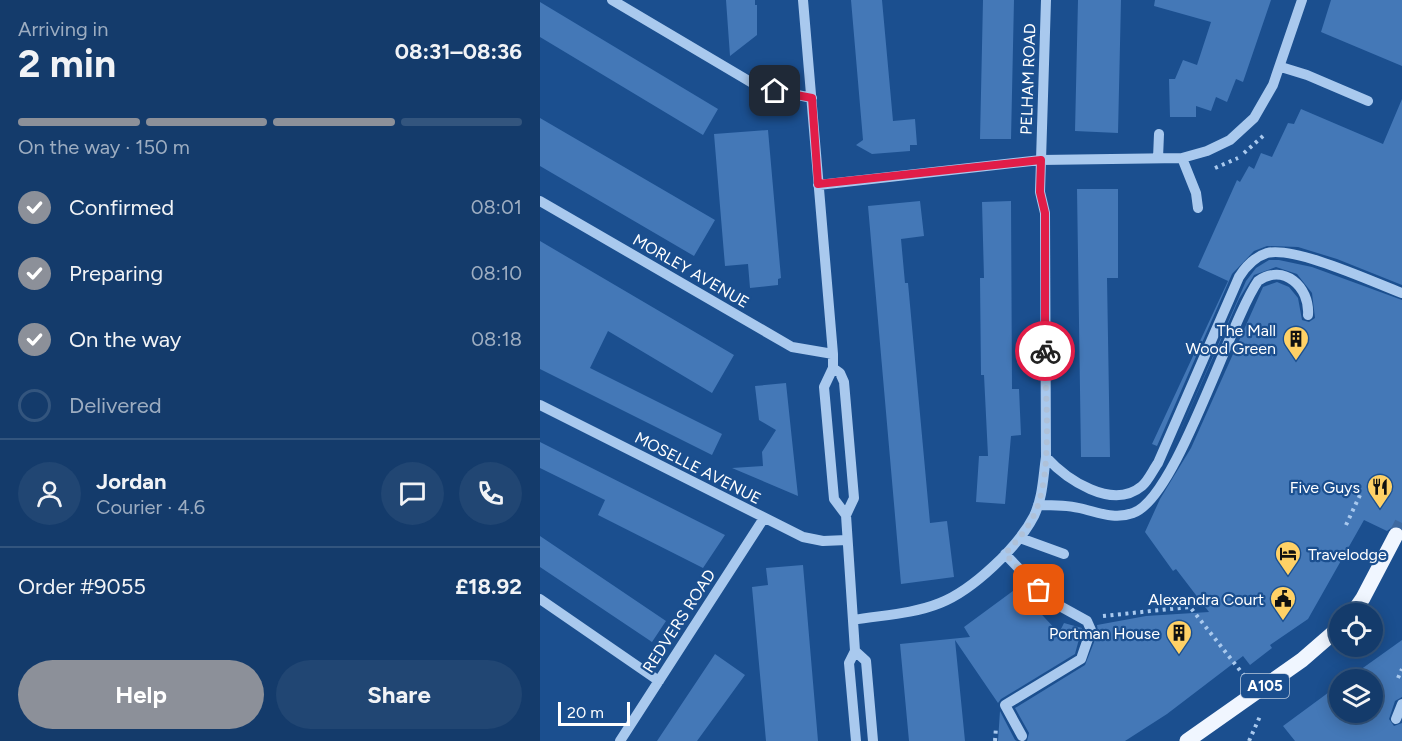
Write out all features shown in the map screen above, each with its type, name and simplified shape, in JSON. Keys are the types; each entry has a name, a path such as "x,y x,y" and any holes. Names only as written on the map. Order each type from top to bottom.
{"main road":[{"path":"1360,603 1396,535"},
{"name":"A105","path":"1187,741 1302,660 1329,637"}],"street":[{"path":"612,0 759,87 812,98"},
{"path":"802,0 833,354 833,368 824,387 834,499 846,515"},
{"name":"PELHAM ROAD","path":"853,620 913,611 940,603 960,592 1005,554 1020,538 1038,504 1046,457 1045,213 1040,192 1047,0"},
{"path":"818,184 1041,160 1182,158 1230,140 1254,118 1281,67 1302,0"},
{"path":"1281,67 1308,75 1368,101"},
{"path":"1158,158 1159,134"},
{"path":"1182,158 1196,193 1198,208"},
{"name":"MORLEY AVENUE","path":"540,201 792,347 833,354"},
{"path":"1046,457 1058,470 1087,489 1122,494 1143,486 1158,463 1239,277 1256,258 1267,253 1282,252 1300,256 1402,292"},
{"path":"1038,504 1080,508 1111,516 1133,514 1145,508 1156,495 1193,426 1258,281 1266,275 1278,273 1290,276 1297,282 1309,302 1308,315"},
{"path":"833,368 840,373 845,393 854,498 846,515 855,651 849,663 856,741"},
{"name":"MOSELLE AVENUE","path":"540,405 803,537 823,541 847,540"},
{"name":"REDVERS ROAD","path":"620,741 764,518"},
{"path":"1020,538 1064,554"},
{"path":"1005,554 1049,600 1087,621 1091,630 1081,659 1005,705 1022,736"},
{"path":"540,598 659,681"},
{"path":"855,651 866,661 873,741"},
{"path":"1396,719 1402,704"}],"path":[{"path":"1346,525 1360,495"},
{"path":"1090,625 1102,616 1190,607 1249,682"},
{"path":"1398,678 1402,669"},
{"path":"1249,741 1266,704"}],"building":[{"path":"726,0 755,0 755,5 757,5 757,35 730,56"},
{"path":"851,0 882,0 893,121 915,119 917,145 910,145 910,151 872,154 856,145 863,140"},
{"path":"983,0 1014,0 1011,139 980,139"},
{"path":"1078,0 1121,0 1118,133 1075,131"},
{"path":"1155,0 1271,0 1243,82 1236,79 1227,102 1216,97 1211,111 1196,106 1196,117 1170,117 1169,79 1175,79 1183,60 1197,65 1211,22 1154,6"},
{"path":"1331,0 1402,0 1402,66 1321,32"},
{"path":"540,2 718,109 703,135 540,37"},
{"path":"1402,99 1402,285 1337,259 1298,247 1267,246 1254,251 1232,274 1157,446 1152,444 1228,281 1198,267 1237,180 1240,182 1249,166 1254,169 1261,153 1272,157 1288,123 1294,124 1301,109 1383,144"},
{"path":"540,118 715,220 694,256 540,166"},
{"path":"768,130 781,278 778,279 778,285 750,288 748,264 725,266 714,134"},
{"path":"1077,189 1118,189 1118,278 1107,278 1110,457 1081,457"},
{"path":"920,201 924,236 901,239 905,283 908,283 930,523 947,521 954,577 901,584 868,206"},
{"path":"1011,201 1012,389 1019,389 1021,435 1011,436 1005,504 976,502 979,456 988,456 984,375 981,375 980,278 984,278 982,202"},
{"path":"540,241 734,355 712,393 608,331 590,368 722,434 712,455 540,369"},
{"name":"The Mall Wood Green","path":"1269,260 1312,267 1402,300 1402,528 1395,525 1387,531 1364,520 1308,619 1270,645 1272,648 1250,665 1243,656 1167,714 1125,741 1027,741 1029,733 1015,708 1085,665 1098,632 1097,625 1146,616 1209,612 1176,569 1173,571 1145,532 1160,499 1191,448 1263,287 1277,282 1289,287 1298,298 1302,320 1309,322 1315,318 1312,293 1297,274 1276,267 1254,275 1239,299 1171,452 1246,281 1256,268"},
{"path":"786,383 798,496 732,468 763,466 762,452 776,430 759,420 755,386"},
{"path":"540,442 725,535 703,568 598,515 605,500 540,468"},
{"path":"540,536 666,621 652,642 540,567"},
{"path":"803,565 818,741 766,741 752,587 768,585 766,568"},
{"path":"1017,588 1059,633 1064,623 1082,628 1075,654 998,703 955,640 965,741 909,741 900,644 970,637 964,627"},
{"path":"1402,640 1402,697 1395,701 1389,719 1394,726 1402,723 1402,741 1295,741 1283,726 1329,692 1329,723 1383,723 1383,669 1361,669 1378,657 1383,657 1383,654"},
{"path":"715,654 745,675 697,741 657,741"},
{"path":"1000,711 1015,740 1017,741 998,741"}],"tunnel":[{"path":"1396,535 1402,523"}],"way so far":[{"path":"1039,590 1005,554 1020,538 1034,516 1041,495 1046,457 1045,351"}],"place":[{"name":"The Mall Wood Green","path":"1296,362"},
{"name":"Five Guys","path":"1380,510"},
{"name":"Travelodge","path":"1288,577"},
{"name":"Alexandra Court","path":"1283,622"},
{"name":"Portman House","path":"1179,656"}],"route":[{"path":"775,91 812,98 818,184 1041,160 1040,192 1045,213 1045,351"}]}
